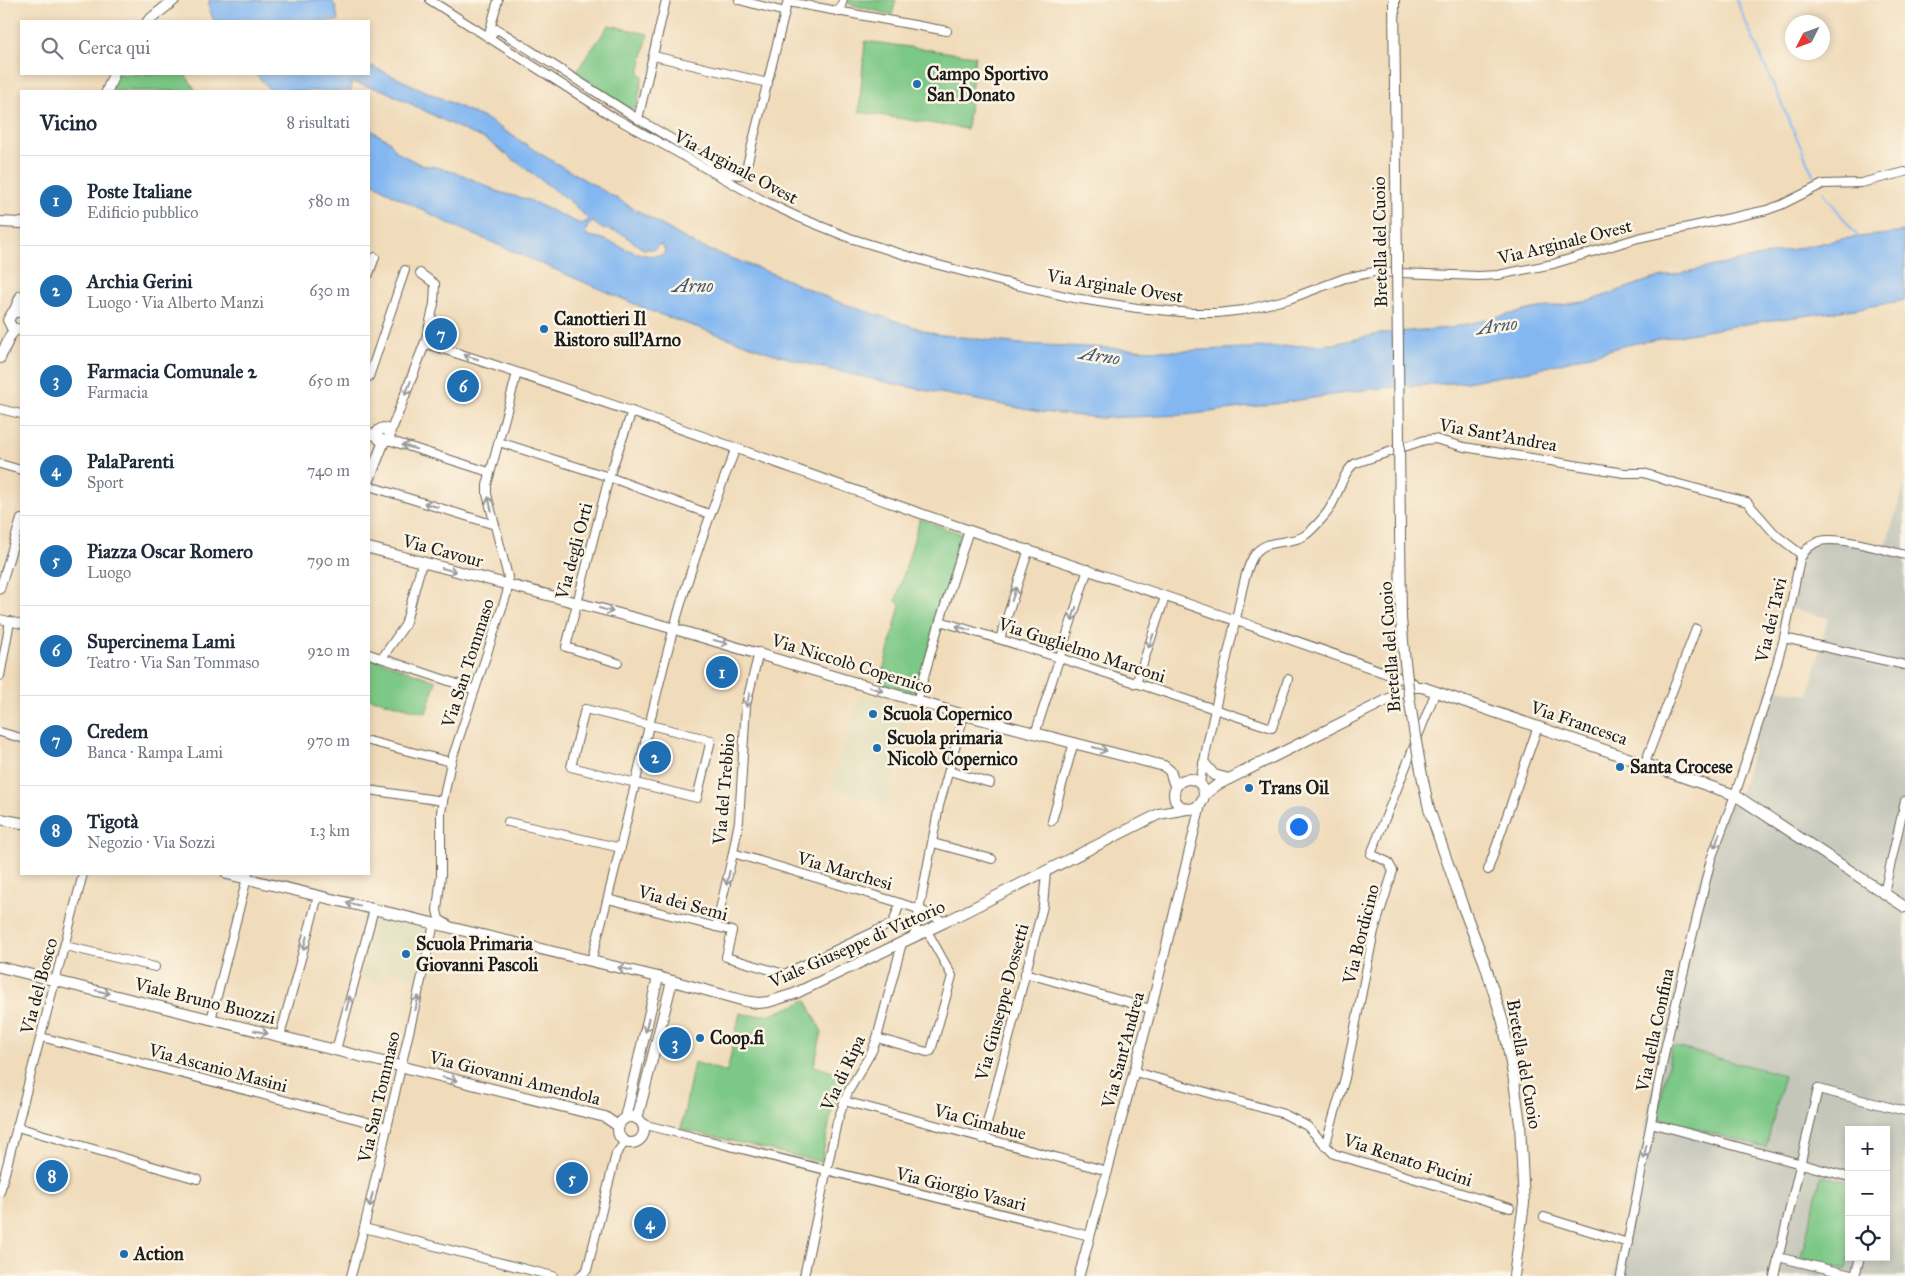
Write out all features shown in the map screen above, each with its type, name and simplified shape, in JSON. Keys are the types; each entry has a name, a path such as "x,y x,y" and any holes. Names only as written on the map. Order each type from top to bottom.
{"main road":[{"name":"Bretella del Cuoio","path":"1394,0 1401,619 1404,666 1411,718 1429,809 1485,964 1503,1022 1513,1074 1520,1124 1524,1203 1514,1276"},
{"path":"149,20 172,2"},
{"path":"107,90 114,75"},
{"path":"0,222 20,223"},
{"path":"18,312 10,314 8,320 10,326 19,330"},
{"path":"0,356 10,336 19,330"},
{"path":"370,476 381,436"},
{"name":"Via Cavour","path":"370,548 508,585"},
{"name":"Via Niccolò Copernico","path":"508,585 759,652 964,715 1166,767 1171,774 1174,791"},
{"path":"1200,790 1230,779 1418,686"},
{"name":"Via Francesca","path":"1418,686 1735,795 1905,907"},
{"path":"1203,768 1214,775 1230,779"},
{"path":"1185,779 1200,790 1194,808 1188,809 1178,805 1174,791 1185,779"},
{"name":"Viale Giuseppe di Vittorio","path":"1159,814 1174,791"},
{"name":"Viale Giuseppe di Vittorio","path":"247,876 374,910 658,977 758,1003 794,994 927,931 1159,814 1188,809"},
{"path":"0,819 20,823"},
{"name":"Viale Bruno Buozzi","path":"0,967 402,1068"},
{"path":"658,977 618,1133 626,1142 637,1141 643,1135 641,1125 672,981"},
{"name":"Via Giovanni Amendola","path":"402,1068 622,1122"},
{"path":"622,1122 631,1117 641,1125"}],"street":[{"name":"Via Arginale Ovest","path":"430,0 610,115 798,218 874,246 939,266 1065,296 1137,308 1192,313 1244,310 1289,299 1346,278 1374,272 1498,275 1553,264 1638,238 1767,210 1788,202 1823,184 1861,182 1905,172"},
{"path":"488,37 498,0"},
{"path":"638,119 666,0"},
{"path":"740,0 785,12"},
{"path":"840,12 843,0"},
{"path":"488,37 497,29 638,119 731,174 740,175 746,169 788,1 947,31"},
{"path":"654,56 768,83"},
{"path":"370,271 375,257"},
{"path":"370,374 405,270"},
{"path":"381,436 393,426 425,343 434,304 435,284 420,273"},
{"path":"425,343 632,411 969,530 1375,669 1418,686"},
{"name":"Via San Tommaso","path":"437,910 441,875 441,812 451,762 504,603 508,585 487,494 489,472 517,373"},
{"path":"0,409 20,414"},
{"name":"Via degli Orti","path":"618,663 566,648 576,602 609,477 632,411"},
{"path":"381,436 489,472"},
{"name":"Via Sant'Andrea","path":"1080,1276 1135,1072 1182,886 1214,710 1247,576 1256,552 1272,543 1304,536 1326,514 1337,497 1346,470 1350,466 1426,440 1435,439 1483,450 1624,473 1644,473 1747,502 1776,535 1802,554"},
{"path":"499,442 609,477 709,514"},
{"path":"591,961 621,848 674,629 709,514 736,448"},
{"path":"0,464 20,470"},
{"path":"370,486 494,525"},
{"path":"0,588 20,522"},
{"path":"917,701 940,620 969,530"},
{"path":"1802,554 1813,544 1827,540 1905,555"},
{"path":"1000,638 1029,550"},
{"name":"Via dei Tavi","path":"1735,795 1770,688 1784,638 1802,554"},
{"path":"382,658 405,625 422,563"},
{"path":"1036,734 1088,570"},
{"path":"1136,684 1166,597"},
{"path":"0,619 20,624"},
{"name":"Via Guglielmo Marconi","path":"940,620 1272,728 1288,679"},
{"path":"0,676 10,622"},
{"path":"1644,763 1696,629"},
{"path":"1784,638 1905,665"},
{"name":"Via del Trebbio","path":"716,927 739,821 746,705 759,652"},
{"path":"370,654 475,690"},
{"name":"Via Bordicino","path":"1326,1146 1345,1078 1374,931 1393,871 1388,862 1371,854 1436,691"},
{"path":"585,709 650,725 711,740 697,798 571,767 585,709"},
{"path":"914,936 921,910 939,806 964,715"},
{"path":"1488,870 1538,726"},
{"path":"0,732 20,738"},
{"path":"370,741 451,762"},
{"path":"1052,820 1074,742"},
{"path":"949,771 990,783"},
{"path":"370,790 443,801"},
{"name":"Via della Confina","path":"1621,1276 1666,1045 1711,859 1735,795"},
{"path":"1884,893 1905,802"},
{"name":"Via Sant'Andrea","path":"1188,809 1193,831"},
{"path":"508,822 621,848"},
{"path":"933,843 992,859"},
{"name":"Via Marchesi","path":"733,853 900,903 921,910 945,922"},
{"name":"Via Giuseppe Dossetti","path":"983,1139 1043,906 1046,872"},
{"name":"Via del Bosco","path":"0,1192 83,875"},
{"path":"211,1020 247,876"},
{"path":"280,1036 318,896"},
{"name":"Via dei Semi","path":"608,899 732,931 726,957 784,974 893,923 900,903"},
{"path":"336,1050 374,910"},
{"path":"414,919 428,917 437,910 439,919 453,928"},
{"name":"Via San Tommaso","path":"351,1276 402,1068 434,924"},
{"path":"877,1038 927,1052 931,1051 952,976 927,931"},
{"name":"Via di Ripa","path":"804,1276 837,1122 844,1101 872,1051 877,1038 902,943"},
{"path":"65,946 155,967"},
{"path":"1025,973 1151,1009"},
{"name":"Via Ascanio Masini","path":"41,1037 387,1127"},
{"name":"Via Renato Fucini","path":"1135,1072 1284,1114 1308,1126 1334,1154 1510,1208"},
{"path":"1774,1276 1818,1089 1905,1111"},
{"name":"Via Cimabue","path":"844,1101 1108,1172"},
{"path":"1651,1123 1845,1176"},
{"name":"Via Giorgio Vasari","path":"641,1125 1090,1236"},
{"path":"17,1127 197,1179"},
{"path":"580,1276 587,1270 616,1154 626,1142"},
{"path":"1544,1217 1628,1242"},
{"path":"364,1228 553,1276"},
{"path":"1778,1257 1856,1276 1859,1261"}],"shaded area":[{"path":"1905,483 1905,1276 1614,1276 1654,1080 1697,887 1713,839 1726,805 1736,805 1746,775 1768,687 1809,695 1828,618 1786,607 1797,560 1804,546 1820,538 1842,538 1886,545"},
{"path":"861,694 908,708 887,805 831,788"},
{"path":"375,914 431,927 419,978 386,971 384,981 361,976"}],"green space":[{"path":"849,0 896,0 892,15 849,4"},
{"path":"609,25 648,34 639,74 643,75 637,106 630,109 575,73"},
{"name":"Campo Sportivo San Donato","path":"865,41 975,56 967,129 859,112"},
{"path":"117,75 186,75 195,90 109,90"},
{"path":"920,519 964,535 916,693 880,683 900,605 896,600"},
{"path":"370,657 436,681 426,713 370,698"},
{"path":"806,1000 822,1032 814,1066 846,1076 832,1111 821,1162 681,1129 694,1062 727,1072 740,1013 766,1015"},
{"path":"1672,1046 1784,1075 1766,1148 1657,1118"},
{"path":"1821,1176 1845,1181 1845,1261 1848,1261 1846,1269 1801,1258"}],"water":[{"path":"209,0 331,0 336,7 338,20 214,20 209,9"},
{"name":"Arno","path":"370,65 488,120 544,156 696,245 776,275 833,300 935,334 1020,344 1178,351 1334,344 1382,333 1450,328 1533,309 1589,301 1649,280 1841,239 1905,232 1905,300 1855,309 1751,323 1626,345 1536,370 1466,382 1371,389 1185,415 1101,418 1040,412 898,385 815,366 768,352 653,312 452,225 393,195 370,181 370,130 389,141 397,152 421,165 437,167 463,175 499,192 529,200 578,223 582,224 589,220 572,203 487,140 383,90 351,82 351,90 270,90 257,75 370,75","holes":["593,222 601,228 621,233 643,249 655,249 658,245 663,245 665,252 663,255 652,256 633,252 588,236 585,232"]}],"waterway":[{"path":"1736,0 1813,175"},
{"path":"1823,192 1858,237"}],"place":[{"name":"Campo Sportivo San Donato","path":"917,84"},
{"name":"Canottieri Il Ristoro sull'Arno","path":"544,329"},
{"name":"Credem","path":"441,334"},
{"name":"Supercinema Lami","path":"463,386"},
{"name":"Poste Italiane","path":"722,672"},
{"name":"Scuola Copernico","path":"873,714"},
{"name":"Scuola primaria Nicolò Copernico","path":"877,748"},
{"name":"Archia Gerini","path":"655,757"},
{"name":"Santa Crocese","path":"1620,767"},
{"name":"Trans Oil","path":"1249,788"},
{"name":"Scuola Primaria Giovanni Pascoli","path":"406,954"},
{"name":"Coop.fi","path":"700,1038"},
{"name":"Farmacia Comunale 2","path":"675,1043"},
{"name":"Tigotà","path":"52,1176"},
{"name":"Piazza Oscar Romero","path":"572,1178"},
{"name":"PalaParenti","path":"650,1223"},
{"name":"Action","path":"124,1254"}]}
